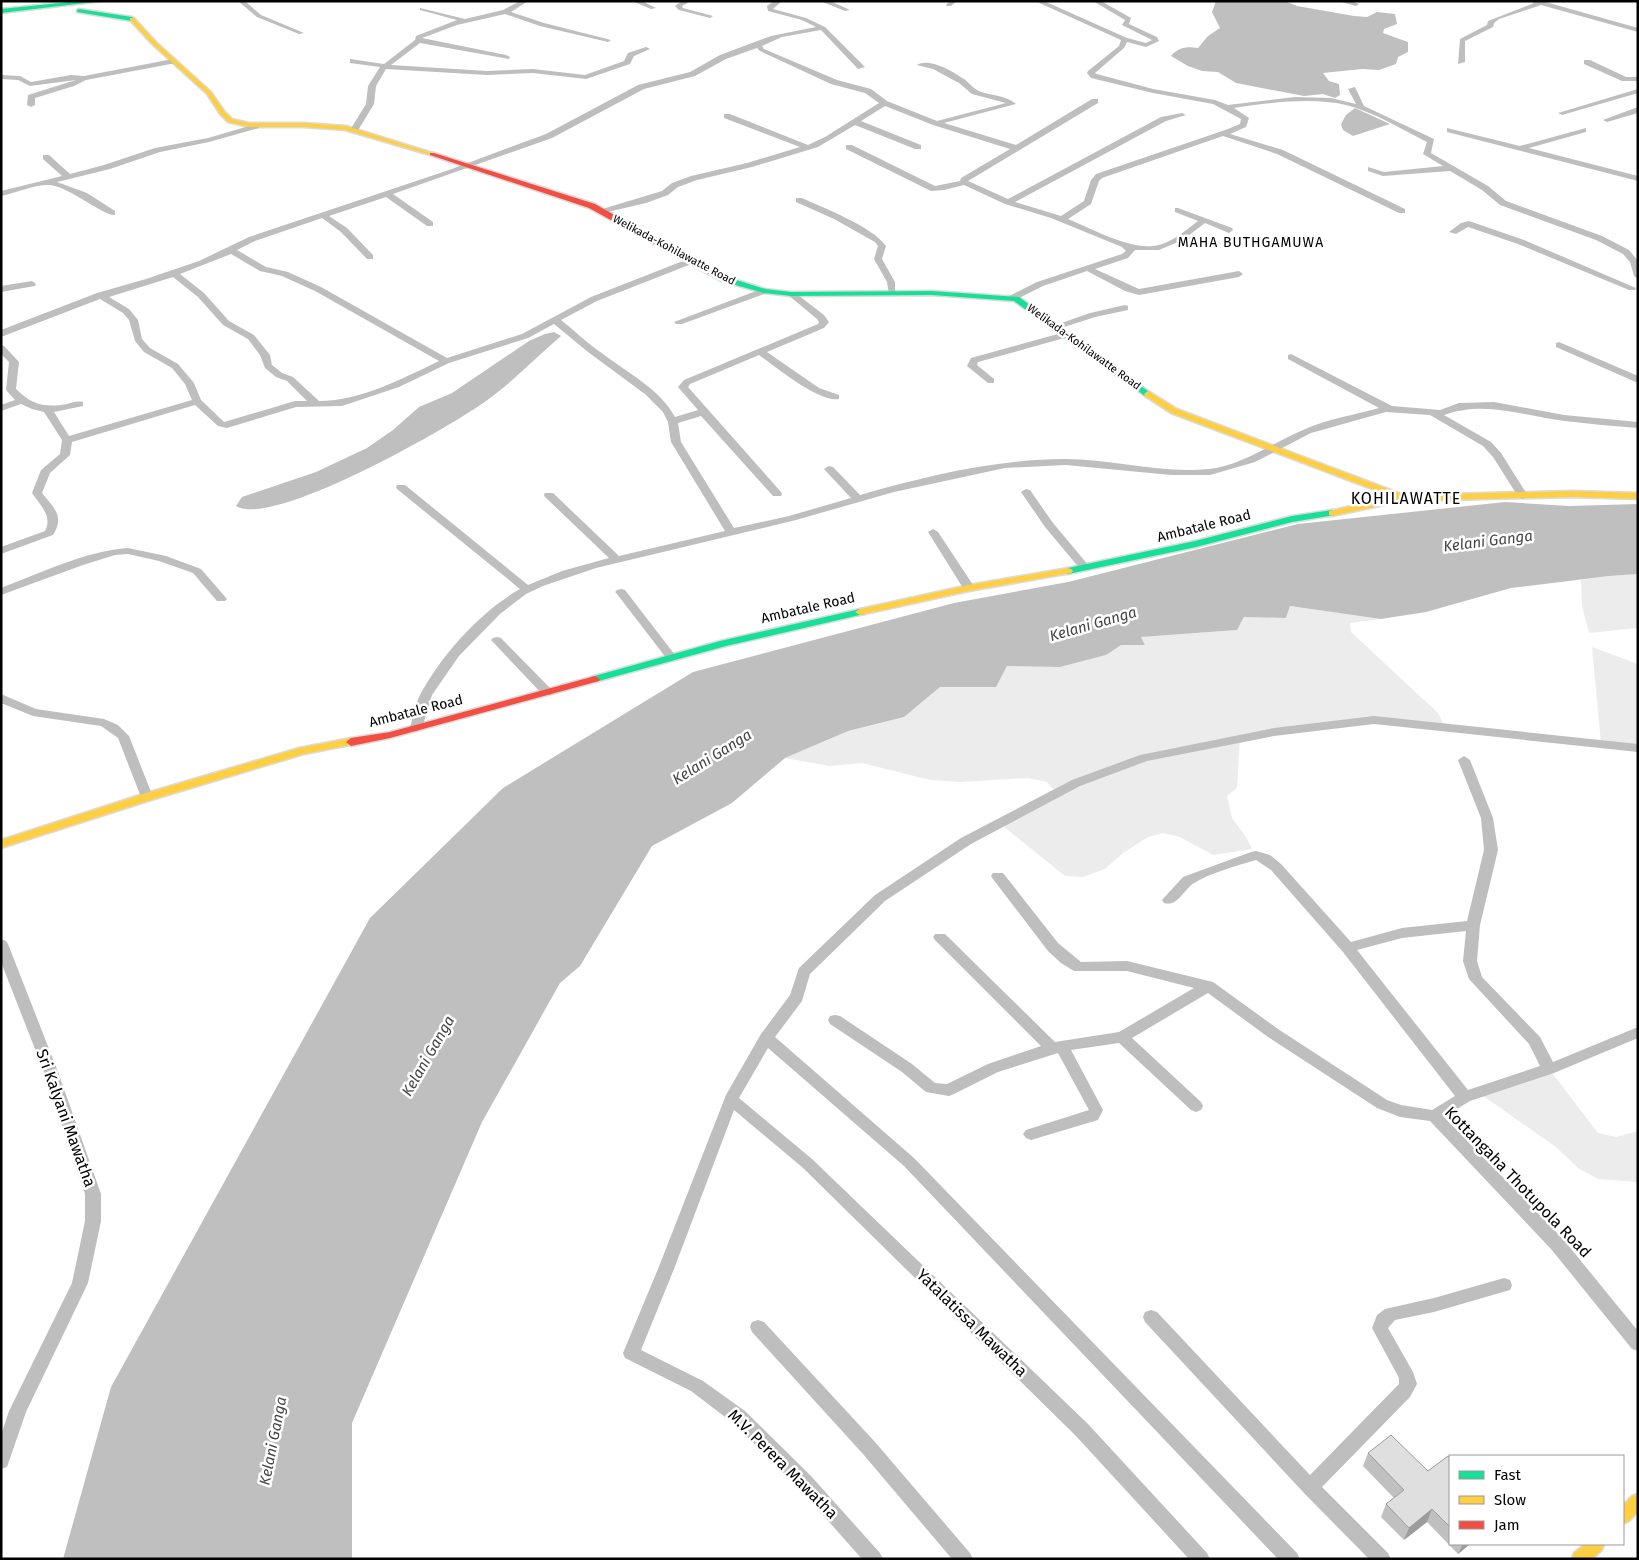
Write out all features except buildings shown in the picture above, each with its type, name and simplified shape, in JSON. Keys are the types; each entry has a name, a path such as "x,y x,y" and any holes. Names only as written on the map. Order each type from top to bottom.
{"main road":[{"path":"3,11 99,1"},
{"path":"40,8 132,19 128,7"},
{"name":"Welikada-Kohilawatte Road","path":"132,19 173,61 204,88 230,121 256,126 304,125 354,130 470,165 582,202 728,281 764,291 790,294 957,293 1012,298 1024,303 1125,379 1174,411 1273,447 1403,498"},
{"name":"Ambatale Road","path":"1,844 148,797 303,751 390,735 671,657 836,616 969,588 1085,568 1196,544 1292,520 1351,510 1403,498 1572,494 1638,496"},
{"path":"1624,1515 1638,1501"},
{"path":"1580,1559 1595,1545"}],"street":[{"path":"354,130 370,104 372,86 385,67 418,40 418,37 455,23 505,12 525,1"},
{"path":"635,1 653,8"},
{"path":"688,1 678,6 680,9 710,16"},
{"path":"779,1 770,6 770,10 804,19 823,28 861,67"},
{"path":"823,1 847,10"},
{"path":"1038,1 1125,39 1146,45 1156,41 1156,38 1125,25 1129,19 1100,2"},
{"path":"1341,1 1356,4"},
{"path":"1461,62 1462,40 1491,26 1490,22 1497,18 1537,2 1638,30"},
{"path":"247,3 259,16 301,33"},
{"path":"422,10 466,20"},
{"path":"505,12 542,25 567,29 608,40"},
{"path":"1627,27 1638,22"},
{"path":"1,334 100,295 175,274 232,251 252,239 470,165 569,127 651,83 692,74 723,57 767,40 790,33 823,28"},
{"path":"1062,219 1088,202 1095,180 1099,176 1222,134 1243,125 1245,121 1245,118 1228,107 1210,101 1143,89 1094,76 1091,73 1122,47 1125,39"},
{"path":"418,40 506,57"},
{"path":"758,45 762,50 834,82 868,91 884,103 936,123 1016,148"},
{"path":"353,62 385,67 487,73 526,70 586,77 627,62 631,55 646,49"},
{"path":"1,78 20,78 30,84 71,77 84,78 173,61"},
{"path":"1587,62 1638,86"},
{"path":"921,65 934,67 962,81 975,92 1006,100 1012,104 936,123"},
{"path":"31,105 31,97 39,93 72,86 84,78"},
{"path":"1625,79 1638,79"},
{"path":"1352,89 1361,107"},
{"path":"1562,113 1638,91"},
{"path":"1228,107 1258,102 1315,100 1342,103 1361,107 1440,136 1521,148 1638,179"},
{"path":"849,147 934,189 944,188 964,182 966,178 1095,101"},
{"path":"602,212 665,193 675,185 694,178 750,165 828,139 884,103"},
{"path":"1606,120 1638,110"},
{"path":"727,116 807,147"},
{"path":"1008,202 1164,119 1182,116"},
{"path":"854,122 889,134 918,148"},
{"path":"1453,232 1469,224 1521,242 1635,290 1638,276 1634,262 1626,252 1599,238 1503,203 1485,188 1427,154 1440,136 1459,125"},
{"path":"1,194 52,183 68,176 107,167 158,150 209,140 256,126"},
{"path":"1521,148 1583,130"},
{"path":"1222,134 1280,152 1402,211"},
{"path":"46,157 68,176"},
{"path":"1371,169 1383,174 1452,168"},
{"path":"964,182 1008,202 1062,219 1125,245 1144,250 1158,249 1182,236 1204,220"},
{"path":"52,183 84,195 112,213"},
{"path":"386,193 430,224"},
{"path":"799,200 837,217 878,240 882,246 878,259 891,282 892,293"},
{"path":"1178,210 1229,230"},
{"path":"323,214 344,230 370,257"},
{"path":"1182,236 1202,246"},
{"path":"1012,298 1027,289 1125,256 1131,251 1125,245"},
{"path":"232,251 264,269 285,274 318,289 446,361"},
{"path":"100,295 126,311 133,320 138,339 147,350 175,366 190,383 197,401 222,424 234,424 295,404 339,404 396,385 446,361 525,336 594,299 691,261"},
{"path":"1087,268 1117,284 1139,292 1238,274"},
{"path":"175,274 201,295 226,323 251,337 265,355 268,366 279,375 290,379 315,403"},
{"path":"1,289 32,284"},
{"path":"679,322 764,291"},
{"path":"777,494 703,412 703,409 683,387 683,384 816,329 824,322 821,317 790,294"},
{"path":"1055,327 1093,315 1125,308"},
{"path":"556,320 591,350 646,390 667,412 673,422 672,433 676,442 731,532"},
{"path":"991,381 972,366 974,360 1065,335"},
{"path":"1559,345 1638,380"},
{"path":"1,348 14,362 6,392 39,410 80,404"},
{"path":"761,352 816,390 836,397"},
{"path":"1291,357 1389,409"},
{"path":"1,368 12,365"},
{"path":"1,408 21,401"},
{"path":"67,440 197,401"},
{"path":"416,728 424,697 436,677 482,623 498,609 527,589 562,574 792,518 892,489 1005,464 1066,462 1171,472 1210,472 1251,460 1296,435 1321,426 1389,409 1441,413 1459,406 1494,405 1564,418 1638,425"},
{"path":"1,551 49,533 54,524 52,513 37,493 45,472 65,455 67,440 48,410"},
{"path":"673,422 703,412"},
{"path":"1433,413 1494,450 1523,496"},
{"path":"829,469 858,498"},
{"path":"401,486 527,589"},
{"path":"1026,492 1049,525 1085,568"},
{"path":"549,495 617,560"},
{"path":"933,532 969,588"},
{"path":"1,592 79,562 128,550 162,558 197,571 221,598"},
{"path":"621,592 671,657"},
{"path":"497,640 547,692"},
{"path":"1,698 33,712 104,723 114,728 123,736 148,797"},
{"path":"731,1099 766,1038 797,997 804,972 880,898 998,822 1076,783 1144,758 1274,732 1374,720 1638,748"},
{"path":"1464,760 1487,818 1491,850 1473,925 1470,961 1476,979 1534,1041 1549,1069"},
{"path":"1169,900 1188,880 1256,855 1265,858 1348,948 1465,1097"},
{"path":"998,876 1053,947 1066,959 1079,967 1127,966 1208,986"},
{"path":"1348,948 1402,933 1473,925"},
{"path":"940,937 1058,1047 1096,1110 1093,1116 1031,1134"},
{"name":"Sri Kalyani Mawatha","path":"1,944 51,1072 93,1194 93,1221 80,1282 18,1411 1,1461"},
{"path":"835,1020 907,1068 931,1088 949,1090 993,1068 1032,1054 1058,1047 1122,1037 1208,986"},
{"name":"Kottangaha Thotupola Road","path":"1208,986 1273,1033 1382,1104 1400,1111 1434,1116 1557,1244 1638,1344"},
{"path":"1434,1116 1465,1097 1549,1069 1611,1045 1638,1032"},
{"path":"1122,1037 1196,1106"},
{"path":"766,1038 909,1162 1291,1559"},
{"name":"M.V. Perera Mawatha","path":"731,1099 666,1269 630,1353 697,1386 739,1417 805,1482 874,1559"},
{"name":"Yatalatissa Mawatha","path":"731,1099 808,1163 1068,1416 1201,1559"},
{"path":"1310,1487 1404,1392 1408,1384 1407,1378 1380,1328 1383,1320 1391,1314 1434,1305 1504,1285"},
{"path":"1150,1317 1310,1487 1382,1559"},
{"path":"758,1327 869,1448 964,1559"}],"shaded area":[{"path":"1638,574 1637,628 1589,633 1582,606 1581,580"},
{"path":"1290,606 1381,619 1350,623 1351,632 1438,713 1445,727 1374,720 1240,739 1237,788 1227,796 1232,818 1252,849 1213,855 1180,837 1163,833 1148,837 1123,853 1105,869 1083,877 1065,876 998,822 1056,792 1047,782 1028,778 960,782 930,780 862,763 829,766 785,758 848,731 904,717 940,687 996,687 1007,666 1060,667 1106,655 1121,644 1145,645 1141,637 1237,630 1244,617 1286,618"},
{"path":"1592,647 1638,664 1638,748 1601,743"},
{"path":"1549,1069 1598,1133 1616,1137 1638,1131 1638,1182 1598,1179 1578,1168 1556,1147 1479,1093"}],"water":[{"path":"1216,1 1285,1 1297,6 1367,17 1377,12 1395,14 1397,24 1384,29 1383,33 1408,42 1408,52 1398,57 1396,64 1379,70 1362,69 1323,73 1329,81 1339,84 1340,95 1335,98 1323,94 1304,96 1236,83 1218,72 1202,71 1188,66 1171,56 1183,48 1198,48 1208,36 1220,28 1212,12"},
{"path":"1355,108 1390,124 1353,136 1343,130 1341,124 1346,115"},
{"path":"554,332 561,336 515,378 486,401 438,431 362,472 285,503 256,509 236,506 242,497 316,472 367,448 393,430 419,407 452,393 529,341"},
{"name":"Kelani Ganga","path":"1505,502 1569,506 1638,504 1638,574 1511,588 1426,612 1381,619 1290,606 1286,618 1244,617 1237,630 1141,637 1145,645 1121,645 1106,655 1060,667 1007,666 996,687 940,687 904,717 848,731 785,758 732,803 652,846 580,966 560,983 482,1122 352,1423 352,1559 63,1559 111,1387 370,918 503,788 693,672 954,603 1068,582 1298,524"}],"traffic: fast":[{"path":"1,11 99,1"},
{"path":"79,11 132,19"},
{"path":"724,279 764,291 791,294 932,293 1016,299 1148,394"},
{"path":"1068,571 1196,544 1292,519 1332,513"},
{"path":"595,679 724,643 860,612"}],"traffic: slow":[{"path":"132,19 154,43 209,93 222,113 230,121 249,125 304,125 346,128 432,154"},
{"path":"1148,394 1174,411 1403,498"},
{"path":"1332,513 1403,498 1572,494 1638,496"},
{"path":"860,612 969,588 1068,571"},
{"path":"1,844 147,797 303,751 351,742"},
{"path":"1624,1515 1638,1501"},
{"path":"1580,1559 1595,1545"}],"traffic: jam":[{"path":"432,154 592,206 724,279"},
{"path":"351,742 390,735 595,679"}],"district":[{"name":"MAHA BUTHGAMUWA","path":"1251,242"},
{"name":"KOHILAWATTE","path":"1406,498"}]}
